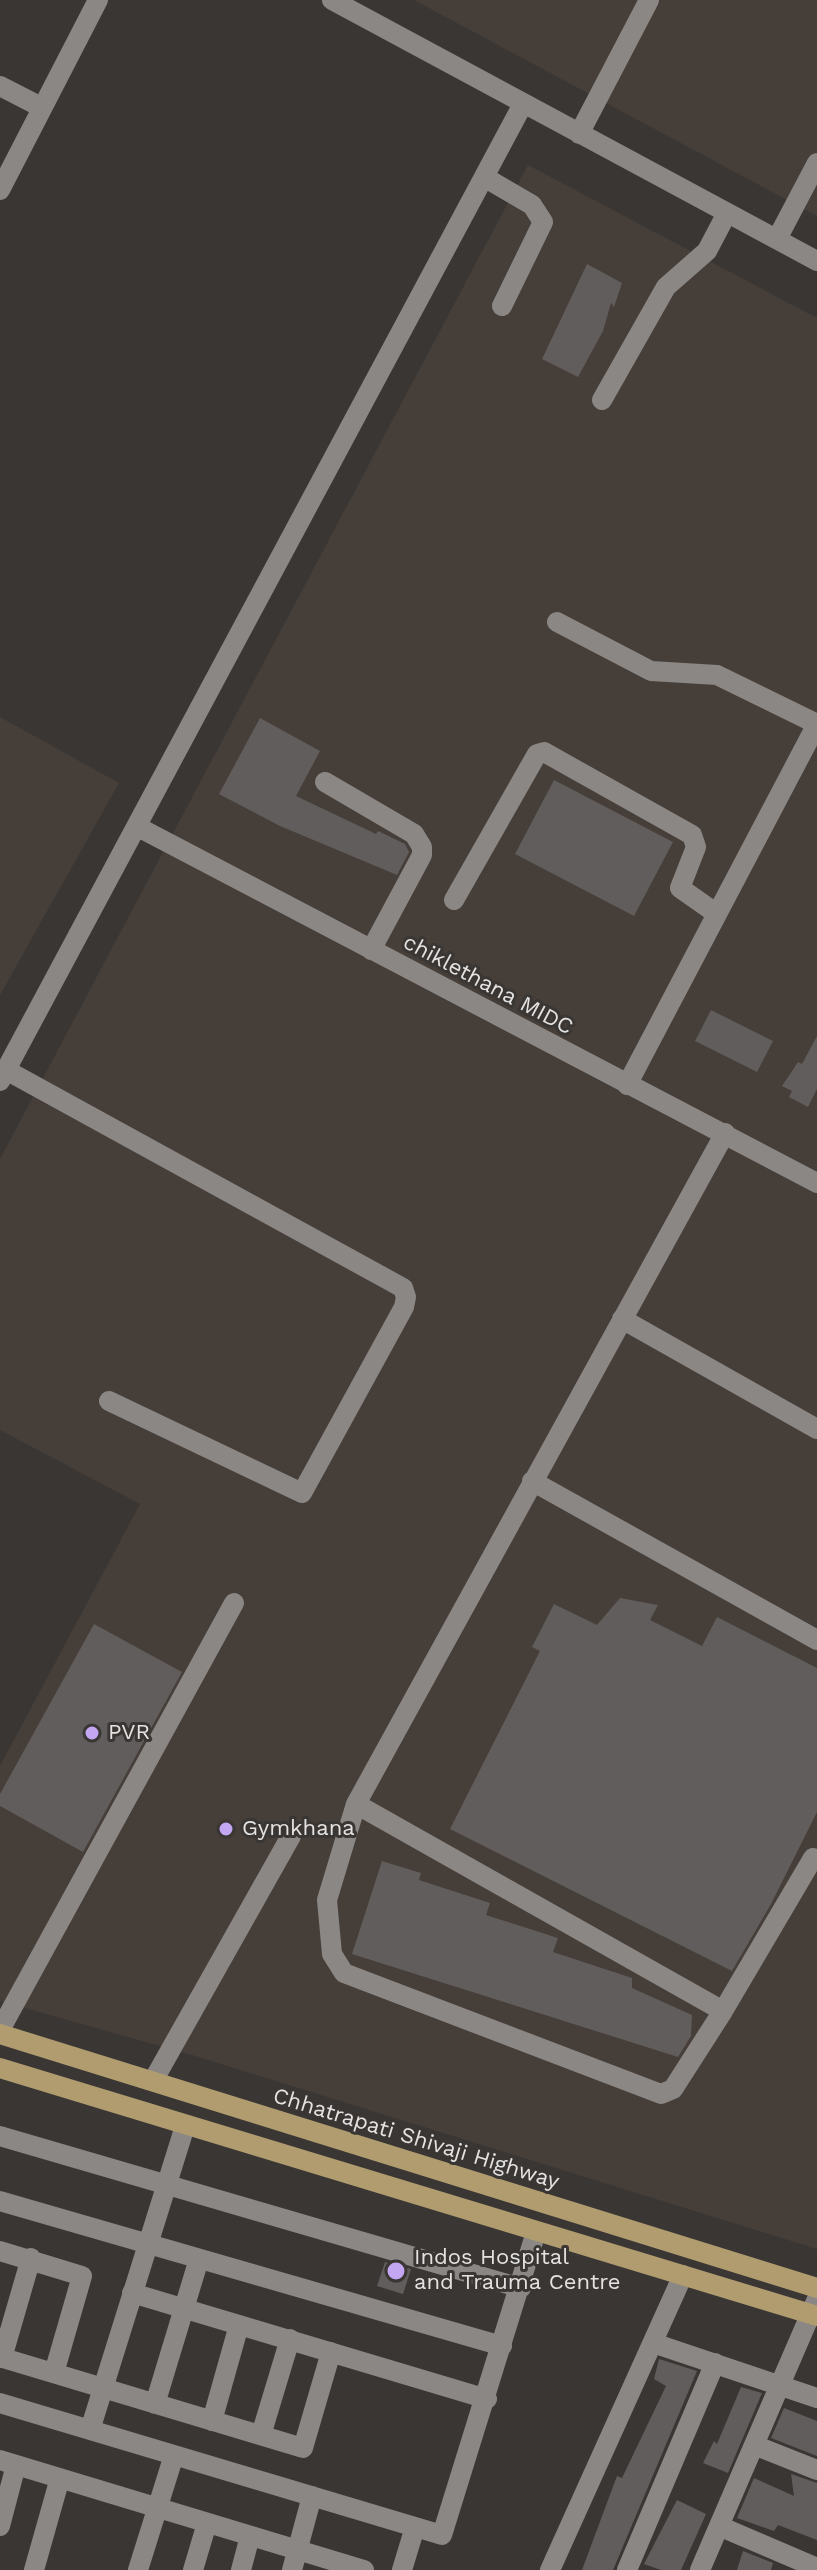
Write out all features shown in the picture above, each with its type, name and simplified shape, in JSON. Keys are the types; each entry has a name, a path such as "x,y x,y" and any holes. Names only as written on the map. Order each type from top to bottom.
{"main road":[{"name":"Chhatrapati Shivaji Highway","path":"0,2032 817,2288"},
{"path":"0,2068 536,2232 815,2309"}],"street":[{"path":"0,190 98,0"},
{"path":"332,0 368,9 523,104 817,261"},
{"path":"579,134 649,0"},
{"path":"0,86 41,107"},
{"path":"109,1401 302,1493 406,1297 403,1288 3,1076 523,104"},
{"path":"777,239 817,163"},
{"path":"484,177 532,205 543,222 502,306"},
{"path":"602,400 666,287 707,251 727,213"},
{"path":"557,622 651,671 717,675 817,724 627,1085"},
{"path":"454,900 537,754 544,752 692,835 696,847 680,888 717,914"},
{"path":"325,782 414,834 422,847 422,855 371,950"},
{"name":"chiklethana MIDC","path":"138,827 817,1183"},
{"path":"725,1133 356,1804 327,1900 332,1954 344,1973 661,2094 673,2089 813,1858"},
{"path":"622,1319 817,1429"},
{"path":"532,1481 817,1640"},
{"path":"0,2032 234,1603"},
{"path":"356,1804 723,2011"},
{"path":"153,2081 291,1836"},
{"path":"90,2430 185,2126"},
{"path":"0,2136 521,2288"},
{"path":"0,2201 502,2346"},
{"path":"0,2403 442,2535 487,2399 536,2232"},
{"path":"0,2251 82,2276 54,2373"},
{"path":"31,2258 1,2357 303,2448 331,2352"},
{"path":"155,2404 199,2259"},
{"path":"550,2570 683,2275"},
{"path":"132,2293 487,2399"},
{"path":"700,2570 815,2309"},
{"path":"212,2421 239,2325"},
{"path":"261,2435 290,2339"},
{"path":"653,2343 817,2398"},
{"path":"627,2570 715,2363"},
{"path":"754,2445 817,2470"},
{"path":"138,2570 174,2455"},
{"path":"0,2526 8,2463 250,2536 295,2560 364,2570"},
{"path":"34,2570 60,2478"},
{"path":"295,2560 312,2496"},
{"path":"193,2570 207,2523"},
{"path":"719,2526 817,2568"},
{"path":"402,2570 415,2527"},
{"path":"241,2570 250,2536"}],"shaded area":[{"path":"414,0 817,0 817,216"},
{"path":"528,165 817,318 817,2249 192,2055 0,2001 0,1766 140,1504 0,1430 0,1159"},
{"path":"0,717 119,783 0,995"}],"building":[{"path":"587,264 622,283 614,307 611,303 603,331 578,377 542,359"},
{"path":"260,718 320,751 296,796 376,834 378,831 405,844 409,852 397,875 280,826 219,794"},
{"path":"554,780 673,842 634,916 515,854"},
{"path":"711,1010 773,1041 757,1072 695,1041"},
{"path":"817,1036 817,1089 808,1107 789,1097 792,1091 782,1086 798,1062 802,1064"},
{"path":"620,1598 658,1605 650,1620 702,1646 717,1617 817,1668 817,1812 771,1904 732,1971 450,1829 540,1651 532,1647 554,1604 597,1625"},
{"name":"PVR","path":"94,1624 182,1672 83,1852 0,1806 0,1794"},
{"path":"382,1861 421,1873 419,1880 490,1903 486,1915 558,1938 553,1952 632,1978 632,1988 692,2015 691,2036 678,2057 352,1954"},
{"path":"385,2262 411,2269 403,2294 377,2286"},
{"path":"659,2359 697,2371 613,2570 582,2570 617,2476 622,2478 666,2386 654,2379"},
{"path":"741,2387 762,2393 728,2473 703,2463 714,2441 717,2444"},
{"path":"784,2408 817,2421 817,2456 771,2438"},
{"path":"791,2474 817,2483 817,2540 778,2525 774,2531 737,2518 754,2478 794,2496"},
{"path":"677,2500 706,2514 681,2570 661,2570 644,2564"},
{"path":"743,2551 773,2563 771,2570 737,2570"}],"place":[{"name":"PVR","path":"92,1733"},
{"name":"Gymkhana","path":"226,1829"},
{"name":"Indos Hospital and Trauma Centre","path":"396,2271"}]}
